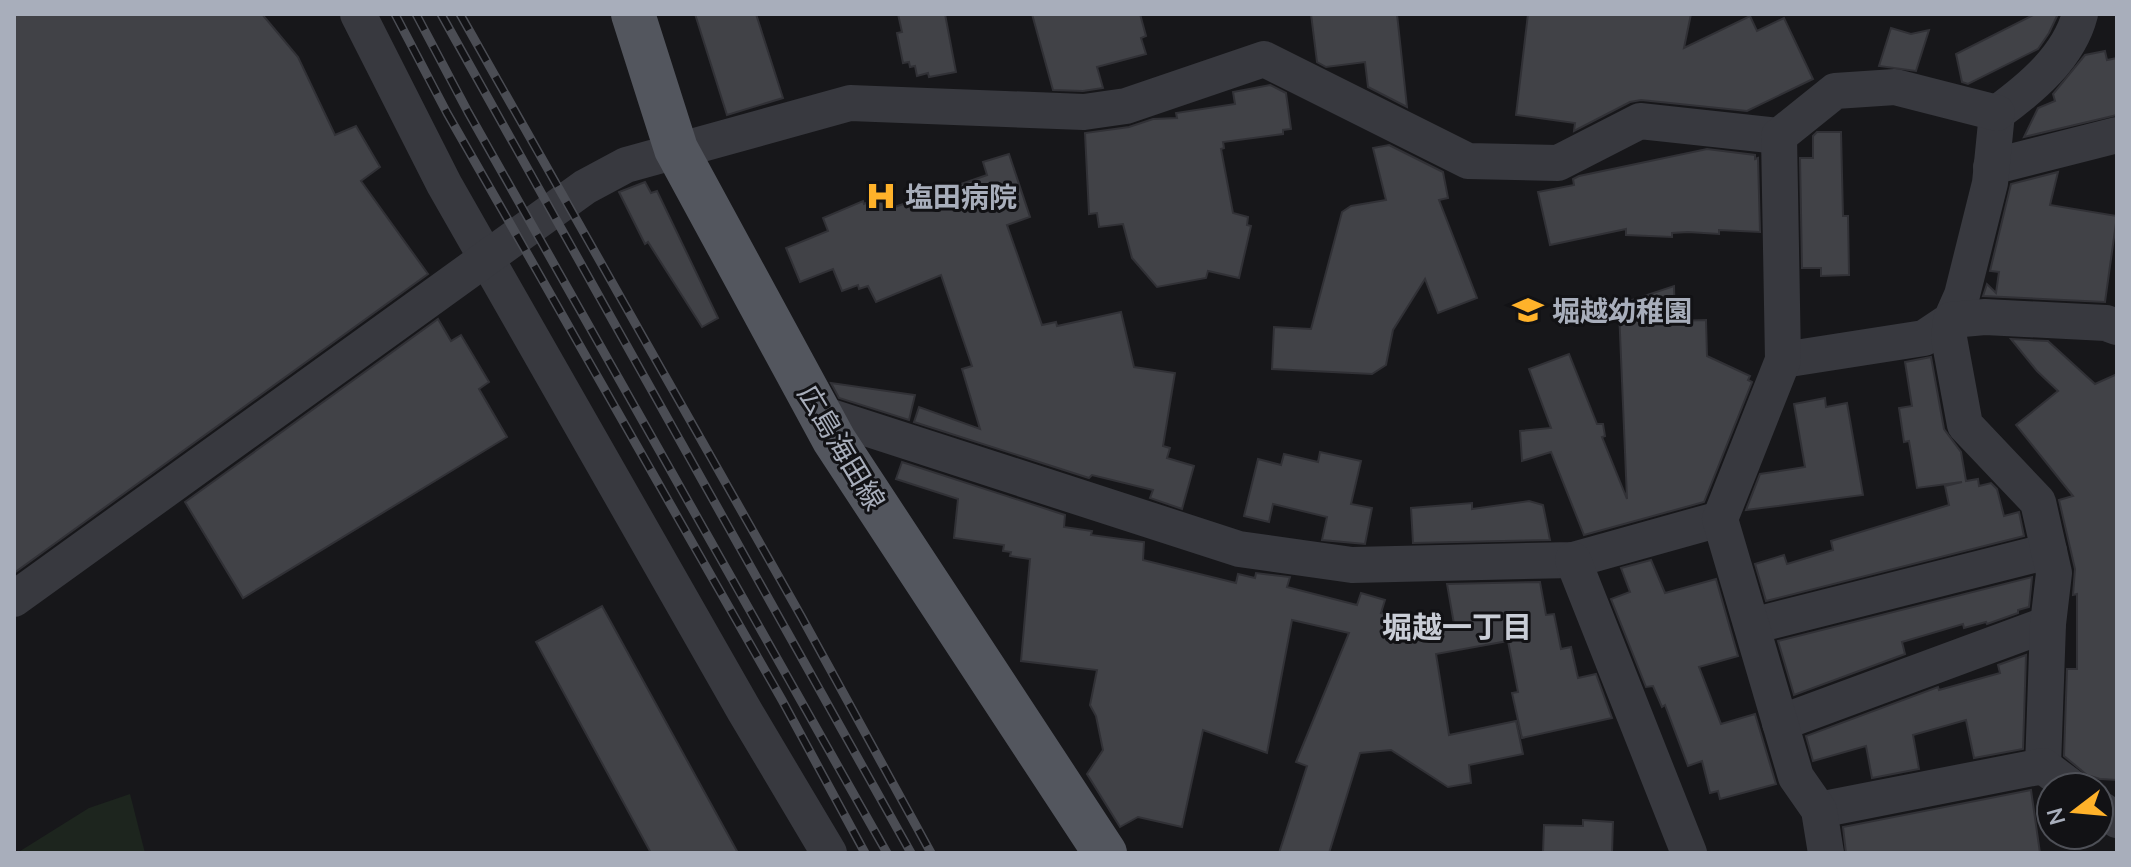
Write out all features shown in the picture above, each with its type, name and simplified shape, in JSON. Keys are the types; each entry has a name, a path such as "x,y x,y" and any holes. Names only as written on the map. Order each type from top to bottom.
{"main road":[{"name":"広島海田線","path":"633,14 676,149 819,413 842,453 1105,853"}],"street":[{"path":"358,14 430,158 487,260 829,853"},
{"path":"2043,766 2048,624 2054,573 2038,502 1965,425 1949,338 1951,320 1962,295 1990,183 1997,113 2034,86 2075,35 2080,14"},
{"path":"14,599 585,187 626,165 676,149 850,103 1084,112 1126,106 1264,59 1468,161 1558,163 1640,121 1779,136 1835,91 1895,87 1997,113"},
{"path":"1991,167 2117,135"},
{"path":"1779,136 1783,360 1720,519 1796,777 1819,810 1826,853"},
{"path":"1783,360 1924,338 1951,320 1985,317 2106,323 2117,327"},
{"path":"819,413 1239,549 1352,565 1573,560 1720,519"},
{"path":"1752,626 2049,551"},
{"path":"1573,560 1689,853"},
{"path":"1780,723 2048,624"},
{"path":"1819,810 2043,766 2050,771"}],"shaded area":[{"path":"130,794 145,853 17,853 89,808"}],"building":[{"path":"14,14 262,14 298,57 335,135 356,126 380,167 361,181 428,274 14,573"},
{"path":"695,14 756,14 783,98 727,115"},
{"path":"898,14 945,14 956,72 917,76 915,66 910,67 909,62 903,63 897,33 902,32"},
{"path":"1032,14 1140,14 1146,36 1141,38 1146,54 1097,67 1103,88 1053,90"},
{"path":"1311,14 1397,14 1407,107 1368,87 1365,62 1326,67 1317,62"},
{"path":"1528,14 1691,14 1684,48 1750,16 1757,31 1784,18 1813,79 1747,111 1641,100 1630,102 1574,131 1575,123 1516,115"},
{"path":"2035,14 2058,14 2038,49 1968,84 1962,82 1956,54"},
{"path":"1891,28 1911,34 1929,30 1916,71 1879,66"},
{"path":"2105,51 2107,60 2117,58 2117,115 2024,137 2038,108 2055,101 2053,94 2085,55"},
{"path":"1270,85 1286,93 1291,129 1283,130 1283,134 1223,142 1224,148 1221,149 1233,213 1248,217 1247,225 1251,226 1239,278 1208,271 1206,278 1157,287 1132,258 1123,224 1099,227 1097,213 1089,214 1085,133 1129,127 1153,119 1177,118 1176,113 1235,104 1233,92"},
{"path":"1817,132 1841,132 1843,216 1848,216 1849,275 1821,276 1821,268 1802,268 1800,158 1813,158 1813,136"},
{"path":"1389,145 1443,172 1448,198 1439,200 1477,298 1438,313 1425,279 1393,330 1386,365 1372,374 1272,369 1274,327 1311,329 1342,212 1351,206 1386,200 1373,148"},
{"path":"1707,149 1755,155 1755,159 1758,158 1760,232 1719,230 1719,234 1672,233 1672,237 1626,235 1626,229 1550,245 1538,192 1574,185 1573,179 1579,176"},
{"path":"1009,154 1030,217 1007,225 1042,325 1056,322 1057,326 1121,312 1134,367 1175,373 1163,446 1170,448 1167,458 1194,466 1182,509 1150,498 1153,490 1092,475 1089,478 914,422 919,407 980,429 962,369 972,366 941,275 876,302 868,286 859,289 858,285 842,291 833,269 800,282 786,248 828,231 823,218 880,197 886,210 987,175 983,162"},
{"path":"2058,172 2050,205 2117,216 2105,302 1983,296 1987,284 1996,293 1999,272 1990,271 2011,184"},
{"path":"645,182 651,193 657,191 718,318 702,327 648,242 645,244 619,192"},
{"path":"1674,286 1675,321 1706,320 1707,356 1750,376 1748,380 1752,382 1704,502 1584,535 1551,452 1522,461 1520,431 1551,428 1529,369 1569,354 1597,424 1603,424 1605,436 1602,437 1627,499 1619,310 1623,309 1623,303"},
{"path":"438,319 451,341 461,335 489,382 479,389 507,437 243,598 185,502"},
{"path":"2011,339 2048,341 2095,384 2117,374 2117,780 2115,771 2082,771 2064,756 2067,669 2077,669 2077,594 2073,595 2075,569 2059,500 2073,496 2016,425 2058,391"},
{"path":"1931,357 1944,429 1961,452 1966,481 1978,479 1979,486 1991,483 1997,489 2004,516 2019,512 2024,536 1766,601 1755,564 1784,555 1787,564 1833,550 1831,541 1949,505 1945,486 1962,482 1917,488 1909,441 1904,442 1899,408 1912,406 1905,362"},
{"path":"831,383 915,395 909,420 839,398"},
{"path":"1825,398 1826,407 1847,403 1863,495 1746,510 1760,474 1805,467 1794,404"},
{"path":"1320,452 1361,461 1351,504 1372,508 1365,544 1322,540 1327,517 1273,504 1269,522 1244,516 1258,459 1281,465 1284,454 1318,462"},
{"path":"902,462 1065,515 1064,527 1092,531 1091,535 1144,542 1143,560 1236,583 1238,574 1255,578 1256,573 1290,577 1287,587 1357,605 1361,593 1385,600 1381,613 1385,614 1383,618 1413,629 1454,624 1447,584 1540,582 1546,615 1554,614 1561,649 1571,647 1578,678 1596,674 1612,718 1522,738 1512,693 1518,692 1508,641 1436,654 1449,735 1516,721 1523,754 1469,765 1471,783 1448,787 1391,750 1360,753 1329,853 1279,853 1307,766 1296,762 1349,633 1292,620 1267,753 1203,730 1182,827 1138,817 1120,827 1087,774 1103,750 1096,716 1090,705 1097,670 1021,661 1030,559 1010,556 1011,552 1003,551 1004,545 954,538 958,499 896,479"},
{"path":"1529,501 1543,505 1550,540 1413,543 1411,508 1472,503 1472,509"},
{"path":"1651,560 1665,593 1716,579 1738,656 1699,667 1721,724 1755,714 1776,784 1720,799 1718,791 1710,793 1702,761 1688,766 1665,705 1662,707 1653,686 1646,687 1611,599 1630,592 1621,568"},
{"path":"2032,577 2029,607 2018,610 2018,613 1987,624 1964,628 1963,624 1902,642 1905,654 1794,695 1778,641"},
{"path":"602,606 738,853 651,853 536,642"},
{"path":"2026,655 2023,749 1974,758 1966,720 1913,735 1919,769 1872,778 1866,746 1813,761 1806,736 1938,687 1939,690 2000,673 1998,665"},
{"path":"2031,790 2035,851 2040,853 1846,853 1843,827"},
{"path":"1583,820 1613,822 1612,853 1543,853 1544,825 1583,826"}],"railway":[{"path":"395,14 447,113 782,700 865,853"},
{"path":"416,14 468,112 887,853"},
{"path":"441,14 911,853"},
{"path":"460,14 801,616 931,853"}],"place":[{"name":"塩田病院","path":"881,196"},
{"name":"堀越幼稚園","path":"1528,310"}],"district":[{"name":"堀越一丁目","path":"1457,627"}]}
